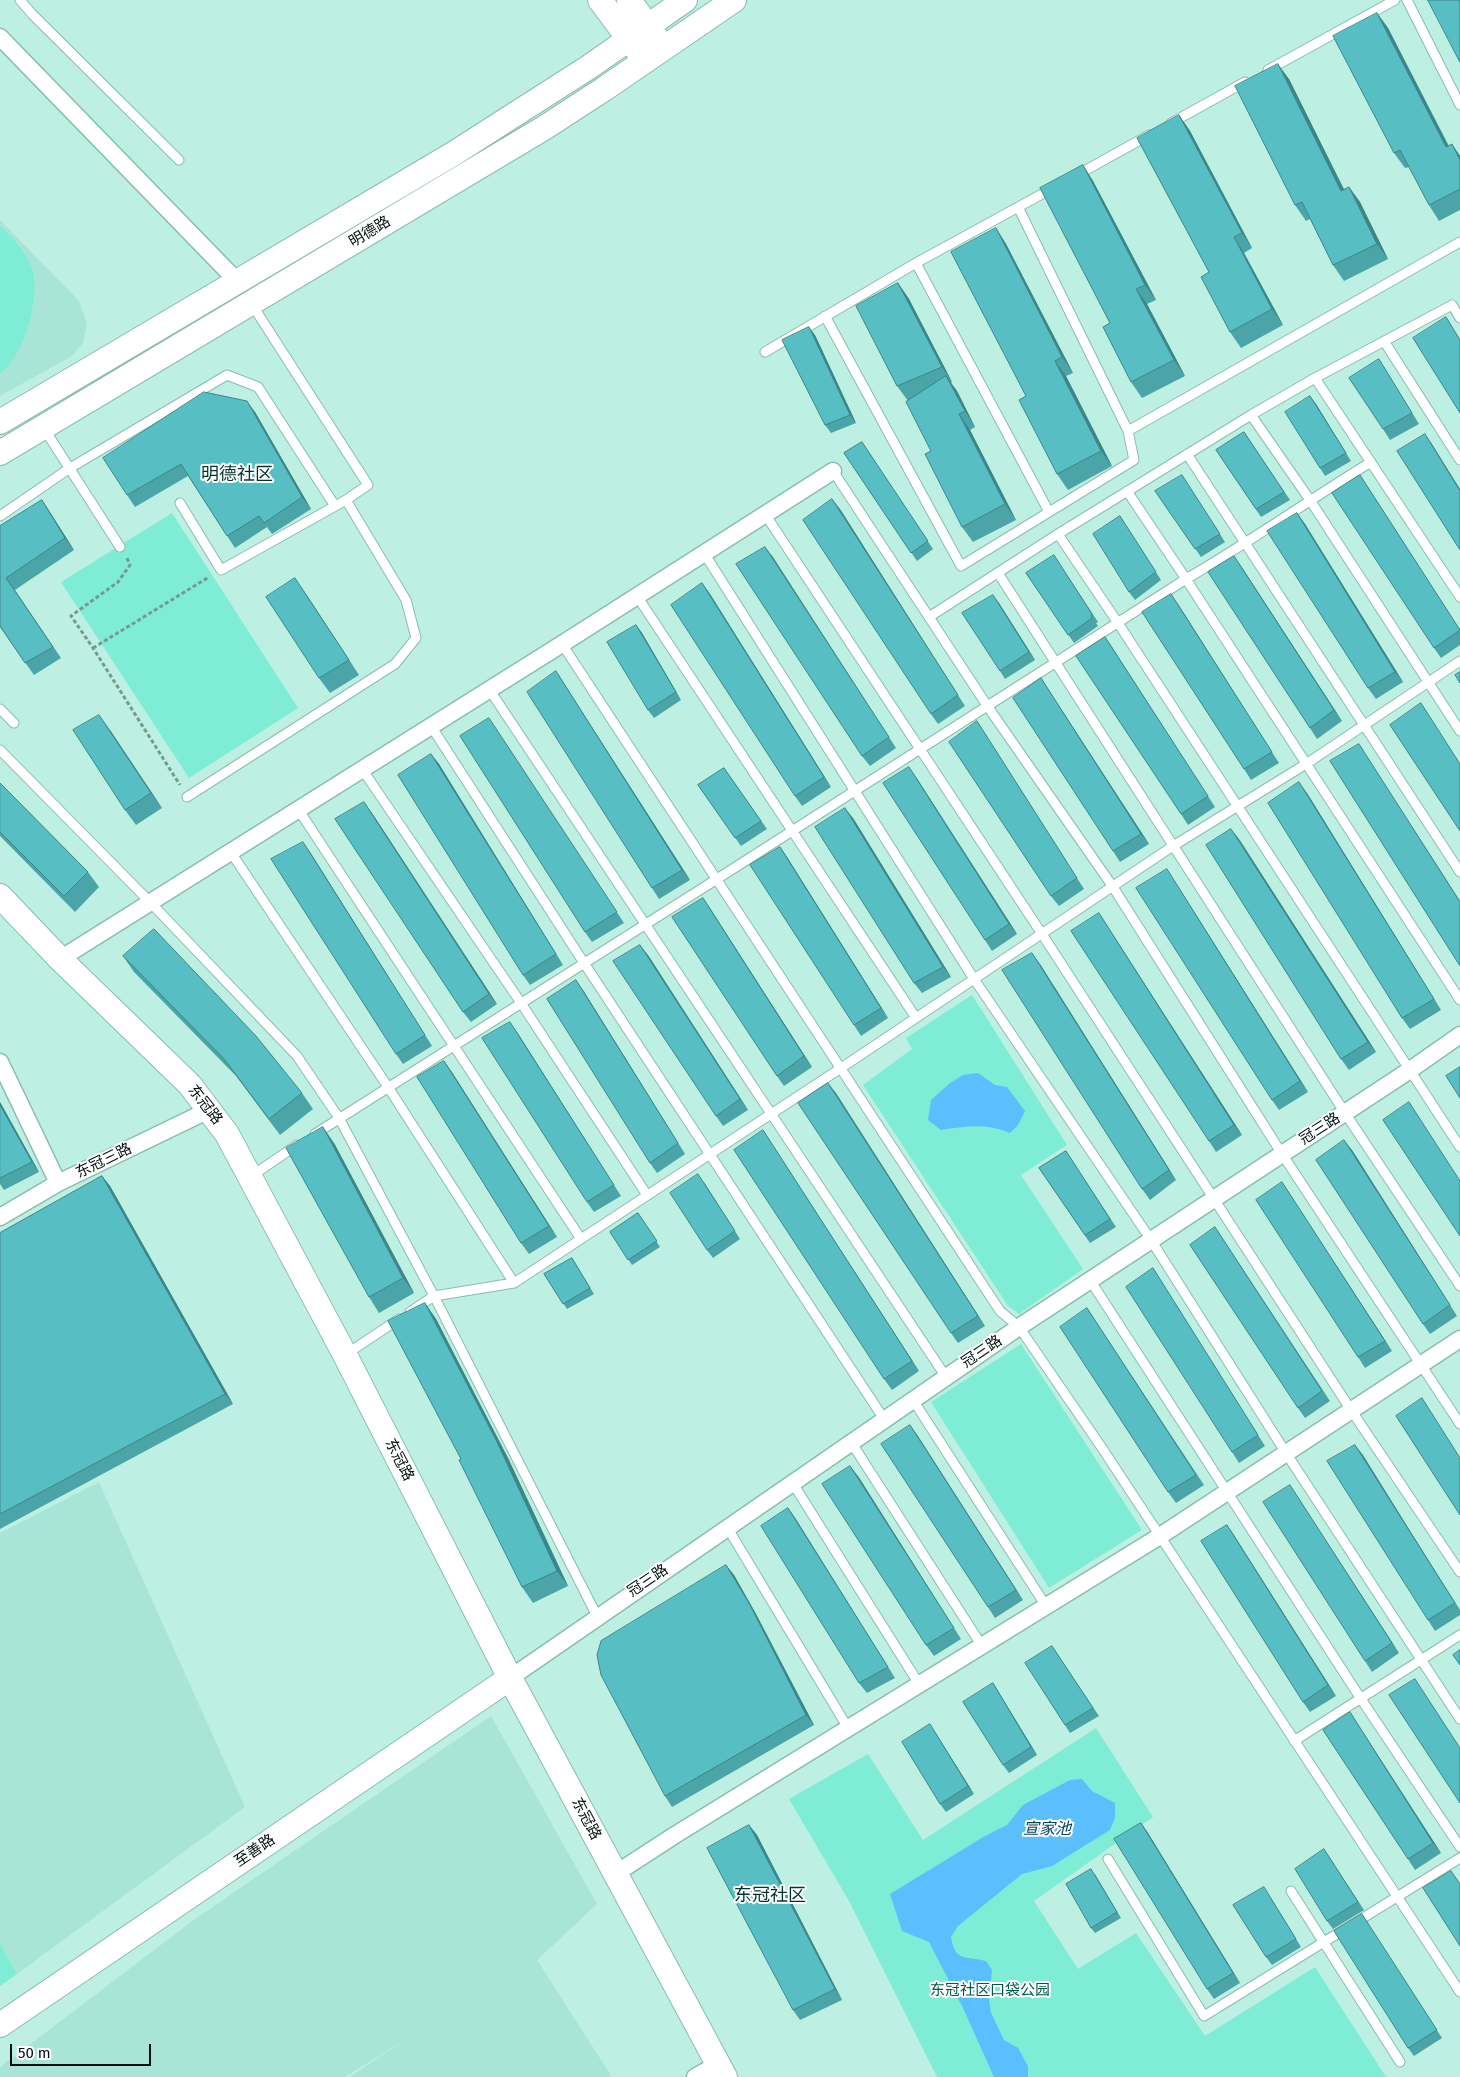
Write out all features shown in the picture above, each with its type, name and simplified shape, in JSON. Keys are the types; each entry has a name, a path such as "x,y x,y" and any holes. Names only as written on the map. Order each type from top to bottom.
{"street":[{"path":"600,0 638,33 654,55"},
{"path":"629,0 638,33"},
{"name":"明德路","path":"0,422 453,154 589,68 685,0"},
{"name":"明德路","path":"0,453 544,128 734,0"},
{"path":"0,38 237,281"},
{"path":"60,958 562,644 832,471"},
{"name":"东冠路","path":"0,896 60,958 190,1085 227,1134 345,1355 510,1678 722,2071"},
{"name":"冠三路","path":"510,1678 1019,1327 1410,1070 1460,1035"},
{"path":"0,1062 58,1183"},
{"name":"东冠三路","path":"0,1216 58,1183 210,1110"},
{"path":"615,1874 1160,1536 1460,1339"},
{"name":"至善路","path":"0,2025 510,1678"},
{"path":"695,2077 722,2071"}],"lane":[{"path":"20,0 178,160"},
{"path":"1163,127 1395,0"},
{"path":"1407,0 1460,104"},
{"path":"1069,179 1155,132"},
{"path":"765,352 916,263 1060,184"},
{"path":"825,316 961,566 1134,460 1128,431 1018,207"},
{"path":"1128,431 1460,242"},
{"path":"916,263 1049,512"},
{"path":"180,504 221,570 346,500 368,485 251,303"},
{"path":"929,617 1127,491 1315,378 1452,305 1460,318"},
{"path":"1384,341 1460,460"},
{"path":"0,516 70,468 227,375 258,387 335,506"},
{"path":"1315,378 1460,597"},
{"path":"1251,415 1310,500 1460,731"},
{"path":"43,427 120,546"},
{"path":"1187,454 1460,872"},
{"path":"250,1177 339,1118 988,707 1186,578 1246,544 1310,500 1371,462"},
{"path":"832,471 988,707 1113,887 1282,1154 1460,1424"},
{"path":"1127,491 1186,578 1460,1000"},
{"path":"187,797 395,664 416,638 406,600 346,500"},
{"path":"764,514 921,749 1215,1198 1351,1410 1460,1572"},
{"path":"1058,534 1460,1147"},
{"path":"704,553 856,790 974,979 1151,1240 1286,1453 1460,1719"},
{"path":"998,573 1345,1113 1460,1286"},
{"path":"637,596 916,1018"},
{"path":"562,644 1000,1311 1019,1327 1160,1536 1460,1992"},
{"path":"345,1355 434,1296 514,1283 841,1068 1173,846 1306,764 1460,661"},
{"path":"489,689 946,1377"},
{"path":"0,709 14,723"},
{"path":"431,726 584,963 884,1419"},
{"path":"0,750 298,1056 339,1118 434,1296 598,1616"},
{"path":"362,769 521,1003 647,1195"},
{"path":"298,809 581,1238"},
{"path":"230,851 388,1087 514,1283"},
{"path":"1090,1280 1361,1699 1460,1847"},
{"path":"913,1400 1046,1606"},
{"path":"851,1442 982,1646"},
{"path":"792,1482 919,1684"},
{"path":"727,1527 848,1728"},
{"path":"1294,1741 1460,1634"},
{"path":"1108,1859 1204,2016 1460,1858"},
{"path":"1291,1891 1400,2062"}],"path":[{"path":"120,546 130,566 118,582 71,616 187,797"},
{"path":"93,648 221,570"}],"shaded area":[{"path":"0,220 79,301 87,323 83,343 72,356 0,396"},
{"path":"99,1482 245,1807 17,1974 0,1943 0,1533"},
{"path":"491,1716 597,1904 537,1960 612,2077 349,2077 408,2038 345,2077 0,2077 0,2067 195,1919"}],"green space":[{"path":"0,226 25,254 34,277 34,291 33,307 24,339 9,365 0,373"},
{"path":"172,513 298,708 189,778 61,582"},
{"path":"972,995 1067,1145 1021,1175 1083,1269 1019,1314 1008,1306 863,1085 912,1049 906,1038"},
{"path":"1021,1344 1142,1530 1049,1588 931,1402"},
{"name":"东冠社区口袋公园","path":"1096,1728 1153,1817 1034,1901 1078,1969 1136,1933 1205,2036 1315,1967 1386,2077 937,2077 849,1901 789,1799 868,1754 923,1840"},
{"path":"0,1943 17,1974 0,1986"}],"water":[{"path":"978,1073 995,1085 1007,1087 1025,1111 1018,1125 1010,1133 984,1127 941,1130 928,1120 931,1100 950,1083 963,1075"},
{"name":"宣家池","path":"1082,1779 1092,1791 1115,1803 1115,1818 1110,1830 1052,1866 1022,1874 958,1926 951,1937 955,1951 958,1954 967,1958 986,1961 992,1970 989,1999 991,2013 1004,2040 1018,2048 1028,2066 1028,2077 994,2077 963,2008 929,1942 902,1931 890,1894 985,1836 1007,1825 1023,1805 1070,1780"}],"building":[{"path":"1428,0 1460,0 1460,62"},
{"path":"1377,13 1446,147 1452,144 1460,160 1460,189 1429,205 1400,150 1394,153 1333,36"},
{"path":"1278,64 1341,191 1349,187 1377,244 1333,265 1302,202 1295,205 1235,86"},
{"path":"1179,115 1242,233 1234,237 1272,309 1230,332 1201,277 1209,272 1137,138"},
{"path":"1083,165 1145,285 1136,289 1174,360 1131,382 1103,327 1110,323 1040,188"},
{"path":"996,228 1062,357 1055,361 1101,451 1057,474 1019,400 1026,396 951,252"},
{"path":"898,283 942,367 897,386 856,306"},
{"path":"1446,317 1460,340 1460,413 1413,338"},
{"path":"809,327 850,415 825,425 782,340"},
{"path":"1379,359 1412,413 1383,429 1349,378"},
{"path":"946,376 965,411 959,414 1005,504 962,527 925,454 931,451 906,402"},
{"path":"204,392 247,401 302,497 264,523 259,516 227,536 181,464 127,495 103,458"},
{"path":"1310,396 1346,453 1320,468 1285,412"},
{"path":"1244,432 1284,492 1256,509 1216,450"},
{"path":"1425,434 1460,491 1460,550 1397,451"},
{"path":"862,442 928,541 911,553 844,453"},
{"path":"1182,475 1220,534 1195,549 1155,491"},
{"path":"1360,475 1460,630 1434,648 1332,493"},
{"path":"832,499 958,695 931,714 803,520"},
{"path":"42,500 65,538 6,578 53,647 25,663 0,626 0,526"},
{"path":"1297,513 1395,672 1368,688 1267,531"},
{"path":"1120,516 1156,572 1129,592 1093,534"},
{"path":"765,547 889,737 862,756 736,564"},
{"path":"1054,555 1092,614 1092,618 1068,635 1026,573"},
{"path":"1234,556 1334,710 1310,728 1208,572"},
{"path":"295,578 349,660 319,678 266,597"},
{"path":"702,583 824,777 795,796 671,605"},
{"path":"1171,594 1272,752 1244,769 1142,612"},
{"path":"993,595 1029,652 1000,671 962,613"},
{"path":"636,625 676,692 648,710 607,642"},
{"path":"1105,637 1208,796 1181,814 1076,656"},
{"path":"556,671 682,870 652,888 527,692"},
{"path":"1460,672 1460,683 1455,675"},
{"path":"1041,678 1141,834 1113,851 1013,698"},
{"path":"1421,703 1460,764 1460,831 1390,725"},
{"path":"99,715 151,793 125,810 73,730"},
{"path":"489,718 617,912 585,932 460,736"},
{"path":"977,721 1077,878 1051,896 949,742"},
{"path":"1359,744 1460,902 1460,966 1330,761"},
{"path":"431,754 556,954 523,975 398,775"},
{"path":"909,767 1009,924 985,940 883,783"},
{"path":"724,768 761,821 735,838 698,785"},
{"path":"1299,782 1434,999 1402,1018 1268,803"},
{"path":"0,783 88,872 64,896 0,832"},
{"path":"364,802 489,994 463,1012 335,819"},
{"path":"845,808 943,967 914,983 815,827"},
{"path":"1231,829 1368,1042 1341,1059 1206,845"},
{"path":"303,842 425,1035 396,1054 271,859"},
{"path":"780,847 881,1008 854,1025 750,865"},
{"path":"1167,869 1300,1081 1272,1100 1136,888"},
{"path":"703,898 804,1056 777,1076 672,917"},
{"path":"1099,913 1234,1125 1209,1141 1071,931"},
{"path":"154,929 256,1036 302,1093 269,1119 225,1060 123,956"},
{"path":"640,945 740,1099 716,1116 613,961"},
{"path":"1032,953 1169,1170 1142,1189 1002,970"},
{"path":"576,980 678,1143 650,1163 547,999"},
{"path":"510,1022 614,1185 587,1202 482,1038"},
{"path":"444,1061 549,1226 521,1243 417,1077"},
{"path":"1460,1067 1460,1098 1446,1076"},
{"path":"828,1083 978,1316 951,1333 798,1103"},
{"path":"1409,1102 1460,1181 1460,1236 1383,1120"},
{"path":"0,1105 32,1162 0,1178"},
{"path":"323,1127 403,1278 369,1297 286,1148"},
{"path":"763,1130 912,1361 884,1379 734,1150"},
{"path":"1344,1140 1450,1305 1423,1324 1316,1160"},
{"path":"1066,1151 1110,1219 1085,1235 1039,1168"},
{"path":"698,1174 735,1231 707,1250 670,1193"},
{"path":"102,1176 225,1394 0,1514 0,1233"},
{"path":"1282,1182 1385,1341 1358,1357 1256,1200"},
{"path":"638,1213 657,1241 628,1260 610,1232"},
{"path":"1215,1227 1322,1391 1298,1408 1190,1245"},
{"path":"572,1258 590,1288 563,1304 544,1274"},
{"path":"1153,1268 1258,1435 1232,1452 1126,1287"},
{"path":"425,1303 497,1442 557,1571 522,1587 459,1460 461,1459 388,1321"},
{"path":"1087,1308 1196,1475 1168,1492 1060,1327"},
{"path":"1422,1398 1460,1458 1460,1515 1396,1416"},
{"path":"910,1425 1016,1590 988,1607 881,1444"},
{"path":"1355,1445 1455,1603 1428,1620 1327,1461"},
{"path":"850,1466 954,1628 926,1645 822,1484"},
{"path":"1290,1485 1392,1643 1365,1661 1263,1502"},
{"path":"788,1508 888,1667 859,1683 761,1526"},
{"path":"1227,1525 1328,1685 1303,1702 1201,1541"},
{"path":"726,1565 749,1603 806,1715 665,1796 601,1675 597,1655 601,1641"},
{"path":"1052,1646 1093,1708 1065,1725 1025,1663"},
{"path":"1460,1650 1460,1665 1453,1655"},
{"path":"1415,1679 1460,1748 1460,1803 1389,1695"},
{"path":"993,1683 1031,1747 1003,1765 963,1702"},
{"path":"1350,1712 1433,1843 1408,1859 1323,1730"},
{"path":"930,1724 968,1786 940,1804 902,1742"},
{"path":"1141,1823 1233,1973 1207,1989 1114,1839"},
{"path":"749,1825 835,1989 793,2010 707,1848"},
{"path":"1324,1849 1358,1902 1327,1921 1295,1869"},
{"path":"1091,1869 1117,1912 1091,1928 1066,1884"},
{"path":"1451,1871 1460,1884 1460,1946 1423,1888"},
{"path":"1264,1887 1296,1939 1266,1957 1233,1905"},
{"path":"1362,1914 1437,2030 1408,2048 1334,1931"}],"district":[{"name":"明德社区","path":"237,475"},
{"name":"东冠社区","path":"770,1896"}]}
